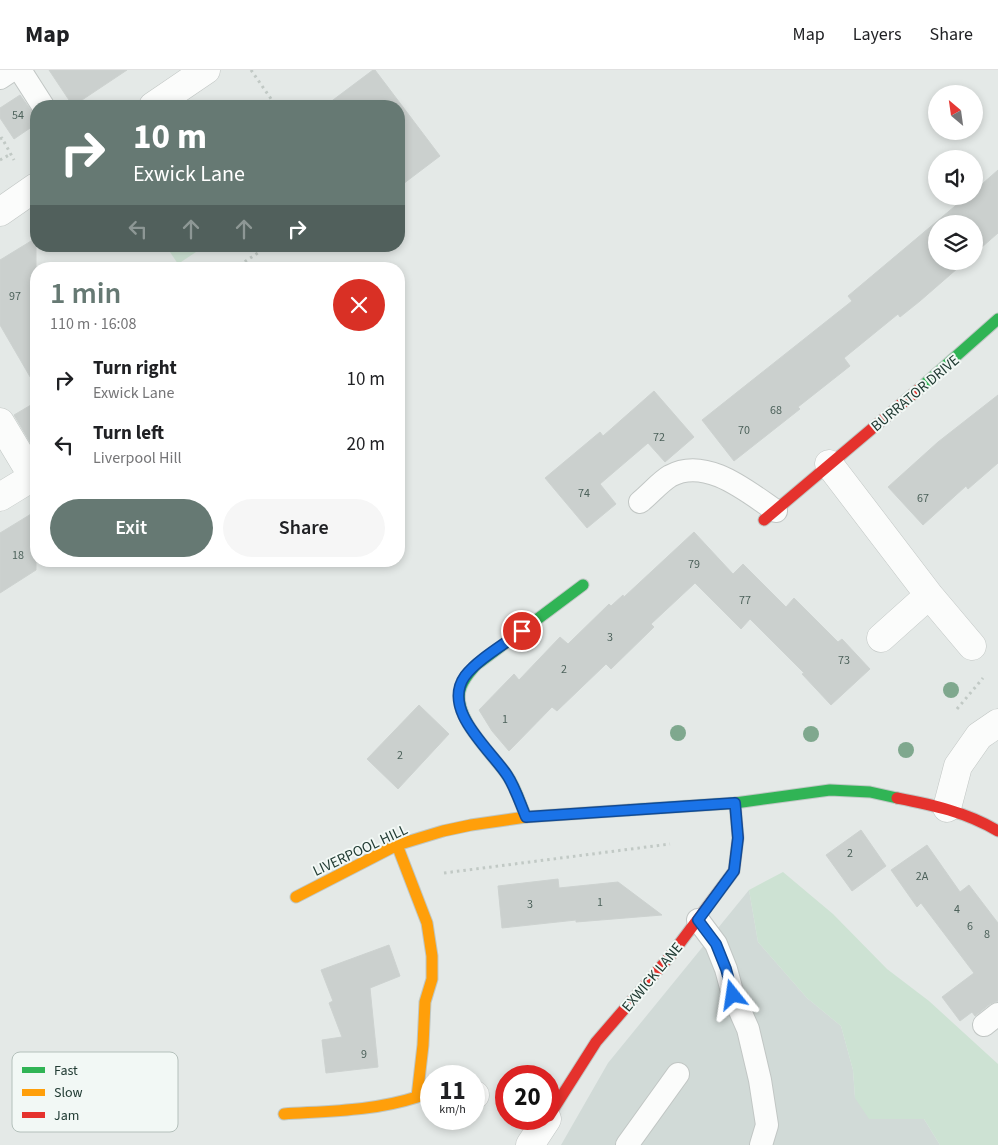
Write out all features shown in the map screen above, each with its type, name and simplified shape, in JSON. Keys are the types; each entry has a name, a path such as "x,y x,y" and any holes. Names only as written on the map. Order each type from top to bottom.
{"street":[{"path":"160,100 192,74"},
{"path":"0,212 30,191"},
{"name":"BURRATOR DRIVE","path":"770,516 957,357 998,318"},
{"path":"0,422 30,468"},
{"path":"829,464 929,595 972,646"},
{"path":"0,497 30,479"},
{"path":"526,817 508,776 470,729 462,715 459,691 464,677 476,665 583,585"},
{"path":"881,638 929,595"},
{"path":"948,808 958,766 979,736 998,723"},
{"name":"LIVERPOOL HILL","path":"296,897 397,845 462,827 526,817 735,803 830,790 870,792 948,808 983,822 998,831"},
{"name":"EXWICK LANE","path":"560,1098 596,1042 646,986 734,871 738,838 735,803"},
{"path":"397,845 427,923 432,956 432,979 425,1002 423,1065"},
{"path":"284,1114 380,1107 420,1097"},
{"name":"EXWICK LANE","path":"530,1145 540,1130"}],"lane":[{"path":"0,78 12,70"},
{"path":"20,70 39,100"},
{"path":"640,502 670,476 686,471 708,472 733,482 770,516"},
{"path":"698,920 716,944 726,969 733,995 748,1029 760,1080 767,1125 761,1145"},
{"path":"627,1145 678,1074"}],"path":[{"path":"251,70 272,100"},
{"path":"0,139 2,138 12,154 0,160"},
{"path":"244,262 259,252"},
{"path":"408,873 433,874 678,842"}],"shaded area":[{"path":"749,890 758,942 807,998 841,1026 853,1070 855,1098 924,1119 940,1145 561,1145 608,1063"}],"green space":[{"path":"170,252 196,252 181,262 177,262"},
{"path":"783,872 833,914 887,969 929,1001 998,1064 998,1145 940,1145 924,1119 869,1119 855,1098 853,1070 841,1026 807,998 758,942 749,890"}],"building":[{"path":"49,70 127,70 82,100 69,100"},
{"path":"375,70 398,100 333,100"},
{"path":"20,95 30,109 30,128 14,139 0,118 0,108"},
{"path":"405,110 440,156 405,182"},
{"path":"998,170 998,233 983,246 983,215 944,215 956,205 983,205 983,183"},
{"path":"928,229 928,270 956,270 900,317 898,314 844,358 850,366 798,407 800,409 734,461 702,420 852,301 848,296"},
{"path":"30,242 30,252 36,252 36,262 30,262 30,377 0,325 0,260"},
{"path":"654,391 694,437 665,462 648,443 600,484 616,504 587,528 545,478 600,432 603,436"},
{"path":"998,395 998,463 968,489 966,486 923,525 888,487 938,442"},
{"path":"30,406 30,442 14,415"},
{"path":"30,515 30,567 36,567 36,570 0,593 0,533"},
{"path":"694,532 733,574 743,564 786,607 794,598 838,642 842,639 870,669 831,705 802,674 804,673 750,619 741,629 695,583 651,624 654,627 611,669 606,664 557,711 552,707 509,751 492,731 479,710 514,674 519,680 560,637 568,644 609,604 611,606 623,595 624,597"},
{"path":"419,705 449,734 398,789 367,759"},
{"path":"861,830 886,866 852,891 826,855"},
{"path":"927,845 960,892 969,885 998,923 998,1001 990,1004 975,1016 972,1012 960,1021 942,997 974,973 921,903 917,907 891,870"},
{"path":"558,879 559,888 618,882 662,915 576,922 576,920 502,928 498,886"},
{"path":"389,945 400,976 370,988 378,1067 326,1073 322,1040 342,1037 329,1003 333,1001 321,970"}],"traffic: fast":[{"path":"919,389 998,319"},
{"path":"526,817 510,780 474,734 467,722 461,710 459,698 461,687 465,678 476,665 583,585"},
{"path":"629,810 735,803 830,790 870,792 897,798"}],"traffic: slow":[{"path":"296,897 397,845 443,831 526,817 629,810"},
{"path":"284,1114 368,1108 417,1097 423,1045 425,1002 432,979 432,956 427,923 397,845"}],"traffic: jam":[{"path":"764,520 919,389"},
{"path":"897,798 961,814 998,831"},
{"path":"560,1099 596,1042 671,955 734,871 738,838 735,803"}],"route":[{"path":"522,631 476,665 464,677 459,691 459,703 462,715 470,729 508,776 526,817 735,803 738,838 734,871 698,920 716,944 726,969 733,995"}]}
